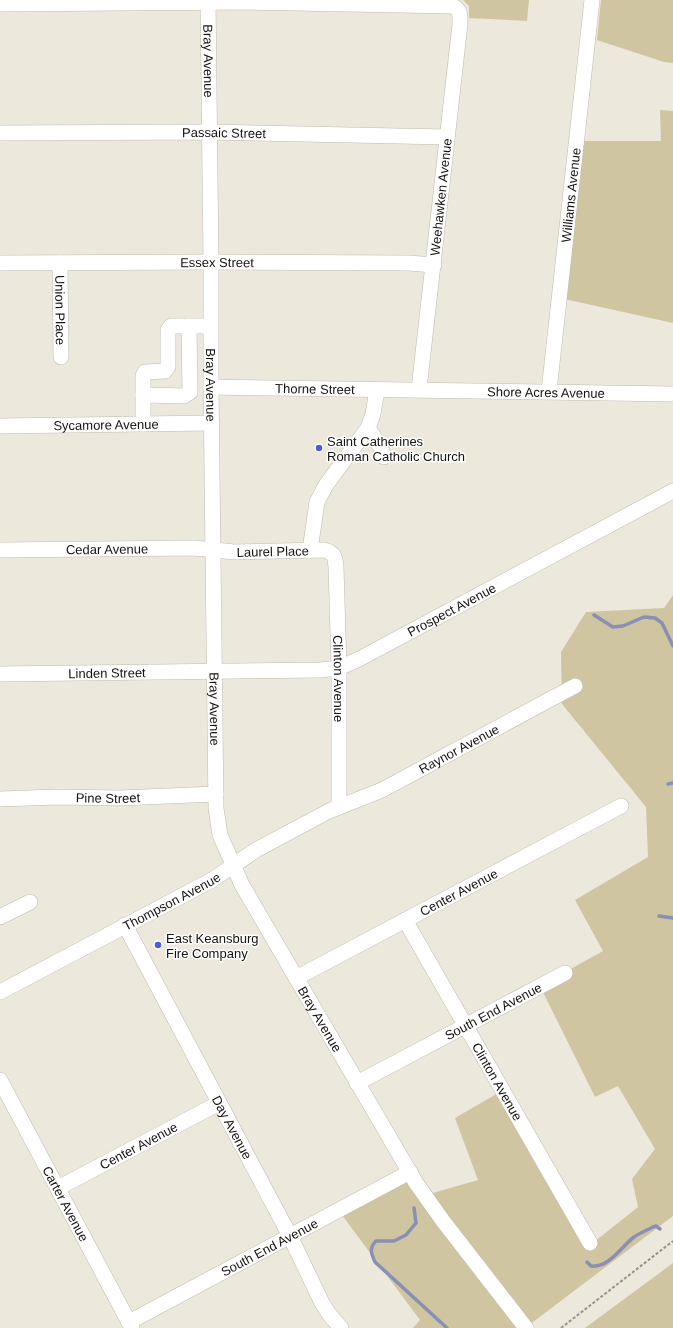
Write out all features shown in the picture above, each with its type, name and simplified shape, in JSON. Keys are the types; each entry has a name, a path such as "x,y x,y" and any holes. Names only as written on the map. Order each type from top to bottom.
{"street":[{"name":"Williams Avenue","path":"549,391 592,0"},
{"name":"Bray Avenue","path":"208,1 211,262 210,326 216,794 220,835 242,885 357,1084 410,1172 443,1221 526,1328"},
{"path":"0,4 246,1"},
{"name":"Weehawken Avenue","path":"246,1 444,6 456,7 459,11 460,24 419,389"},
{"name":"Passaic Street","path":"0,133 210,132 447,136"},
{"name":"Essex Street","path":"0,263 211,262 434,264"},
{"name":"Union Place","path":"60,263 60,357"},
{"path":"143,424 143,376 145,372 165,371 168,367 168,330 172,326 210,326"},
{"path":"143,395 184,396 190,392 189,326"},
{"name":"Thorne Street","path":"211,387 378,390 419,389"},
{"name":"Shore Acres Avenue","path":"419,389 673,394"},
{"path":"310,550 316,502 326,485 368,428 373,414 378,390"},
{"name":"Sycamore Avenue","path":"0,426 212,423"},
{"path":"368,428 380,446 384,457"},
{"name":"Prospect Avenue","path":"215,672 320,670 339,668 359,659 673,491"},
{"name":"Cedar Avenue","path":"0,550 188,548 214,550"},
{"name":"Laurel Place","path":"214,550 234,552 324,550 331,552"},
{"name":"Clinton Avenue","path":"331,552 335,557 336,567 339,668 340,806"},
{"name":"Linden Street","path":"0,674 215,672"},
{"name":"Raynor Avenue","path":"340,806 382,790 575,686"},
{"name":"Pine Street","path":"0,799 88,797 120,798 216,794"},
{"name":"Thompson Avenue","path":"0,992 212,880 256,850 340,806"},
{"name":"Center Avenue","path":"296,978 621,806"},
{"path":"0,917 30,902"},
{"name":"Clinton Avenue","path":"405,920 590,1243"},
{"name":"Day Avenue","path":"125,925 290,1236 322,1303 341,1328"},
{"name":"South End Avenue","path":"357,1084 565,973"},
{"name":"Carter Avenue","path":"0,1080 130,1325"},
{"name":"Center Avenue","path":"58,1188 219,1103"},
{"name":"South End Avenue","path":"130,1325 290,1236 410,1172"}],"path":[{"path":"561,1328 673,1241"}],"shaded area":[{"path":"463,0 529,0 527,21 469,18 469,6"},
{"path":"601,0 673,0 673,63 664,62 597,40"},
{"path":"660,110 673,111 673,323 560,298 577,141 661,141"},
{"path":"673,595 673,1216 525,1328 413,1328 420,1320 339,1211 411,1171 426,1195 478,1180 455,1118 505,1089 594,1242 638,1207 632,1179 655,1149 618,1086 595,1097 540,986 603,951 575,900 648,857 646,807 562,704 561,652 586,612 664,608"},
{"path":"673,1263 673,1328 585,1328"}],"waterway":[{"path":"594,615 613,627 623,626 644,617 655,618 662,623 673,646"},
{"path":"668,784 673,783"},
{"path":"659,916 673,918"},
{"path":"414,1208 416,1223 406,1235 394,1241 376,1241 372,1246 372,1253 375,1262 447,1328"},
{"path":"587,1262 591,1266 603,1264 636,1236 656,1226 660,1229"}],"place":[{"name":"Saint Catherines Roman Catholic Church","path":"319,448"},
{"name":"East Keansburg Fire Company","path":"158,945"}]}
